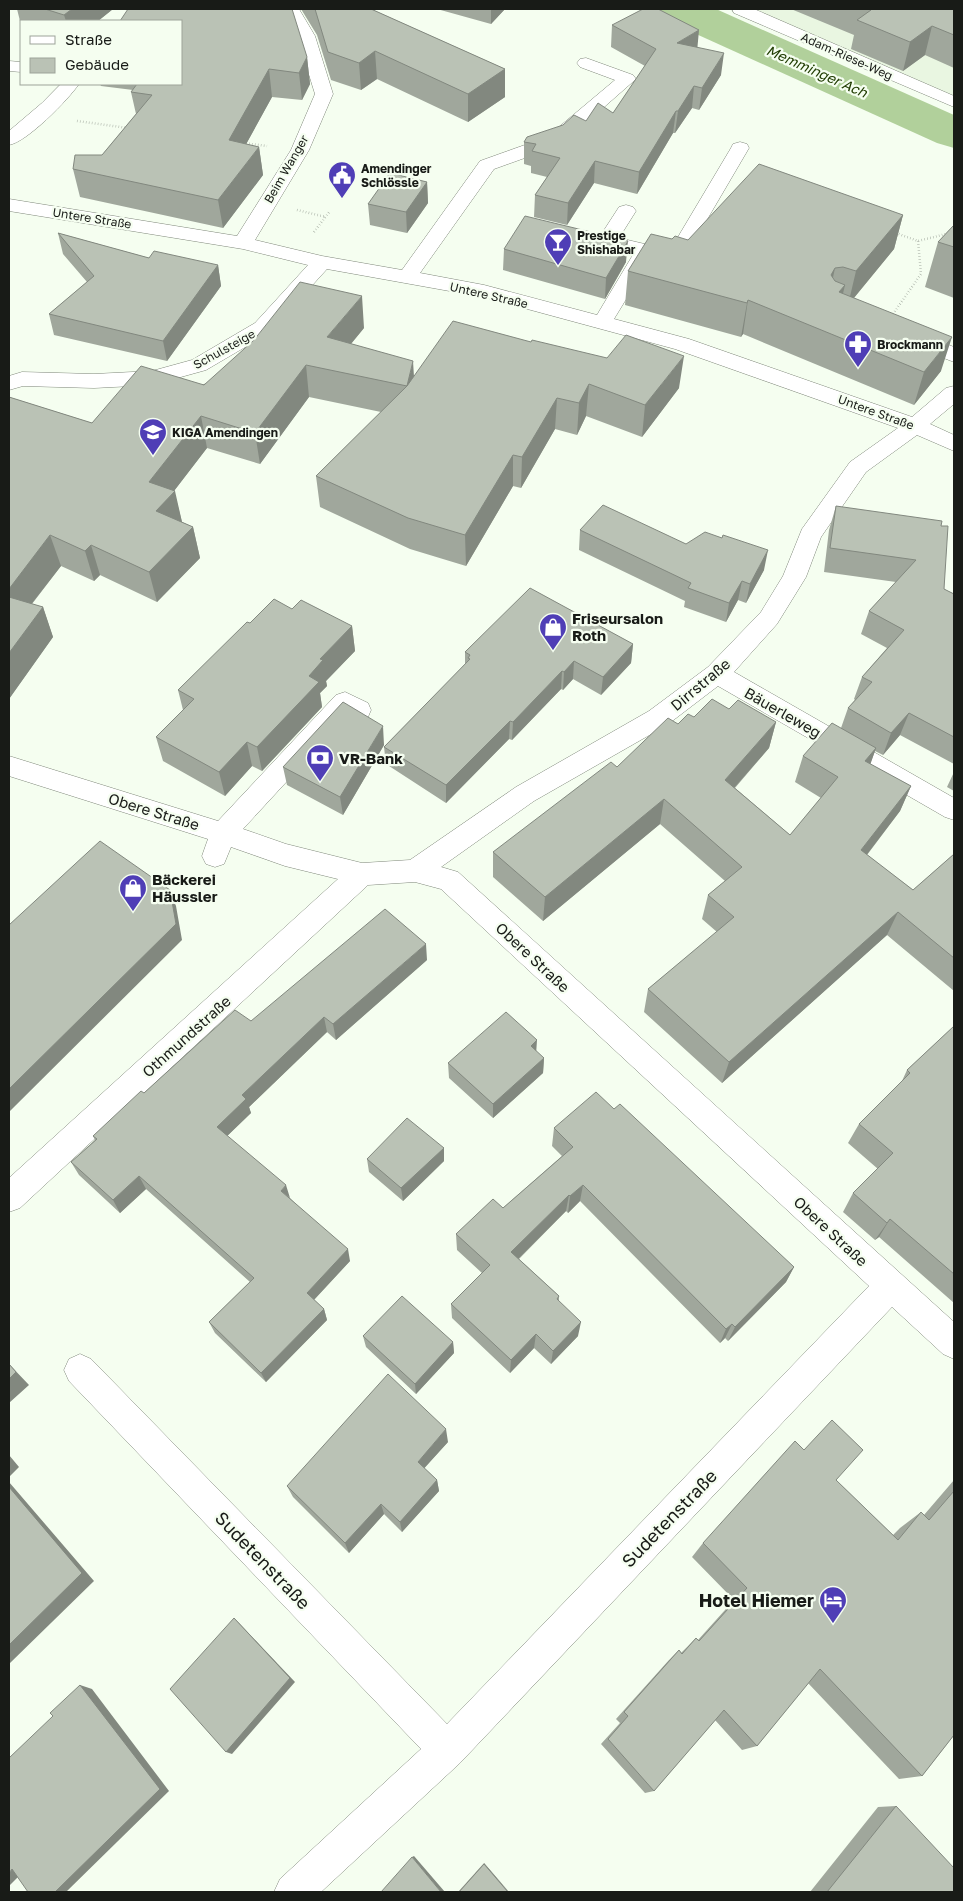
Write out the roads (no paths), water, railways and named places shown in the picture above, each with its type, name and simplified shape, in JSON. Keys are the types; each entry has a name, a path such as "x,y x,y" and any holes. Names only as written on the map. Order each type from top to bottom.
{"street":[{"name":"Beim Wanger","path":"243,243 300,150 324,94 306,36 291,9"},
{"name":"Adam-Riese-Weg","path":"740,9 954,102"},
{"path":"407,278 487,165 554,140 627,79 586,63"},
{"path":"9,140 39,116 62,95 69,85"},
{"path":"626,211 607,241 646,250 681,248 740,148"},
{"name":"Untere Straße","path":"9,205 243,243 322,262 484,291 682,344 915,426 954,444"},
{"path":"602,323 646,250"},
{"name":"Schulsteige","path":"9,383 22,379 94,381 152,378 199,365 262,328 322,262"},
{"path":"884,326 954,355"},
{"name":"Dirrstraße","path":"415,870 525,794 658,718 717,674 769,618 794,578 810,534 858,467 915,426 954,394"},
{"name":"Bäuerleweg","path":"717,674 954,810"},
{"path":"219,844 345,702 359,710"},
{"name":"Obere Straße","path":"9,766 219,844 285,855 362,874 415,870 449,880 954,1343"},
{"name":"Othmundstraße","path":"9,1198 254,962 362,874"},
{"name":"Sudetenstraße","path":"293,1892 447,1750 891,1286"},
{"name":"Sudetenstraße","path":"80,1370 447,1750"}],"waterway":[{"name":"Memminger Ach","path":"679,9 954,133"}],"place":[{"name":"Amendinger Schlössle","path":"342,199"},
{"name":"Prestige Shishabar","path":"558,266"},
{"name":"Brockmann","path":"858,368"},
{"name":"KIGA Amendingen","path":"153,456"},
{"name":"Friseursalon Roth","path":"553,651"},
{"name":"VR-Bank","path":"320,782"},
{"name":"Bäckerei Häussler","path":"133,912"},
{"name":"Hotel Hiemer","path":"833,1624"}]}
